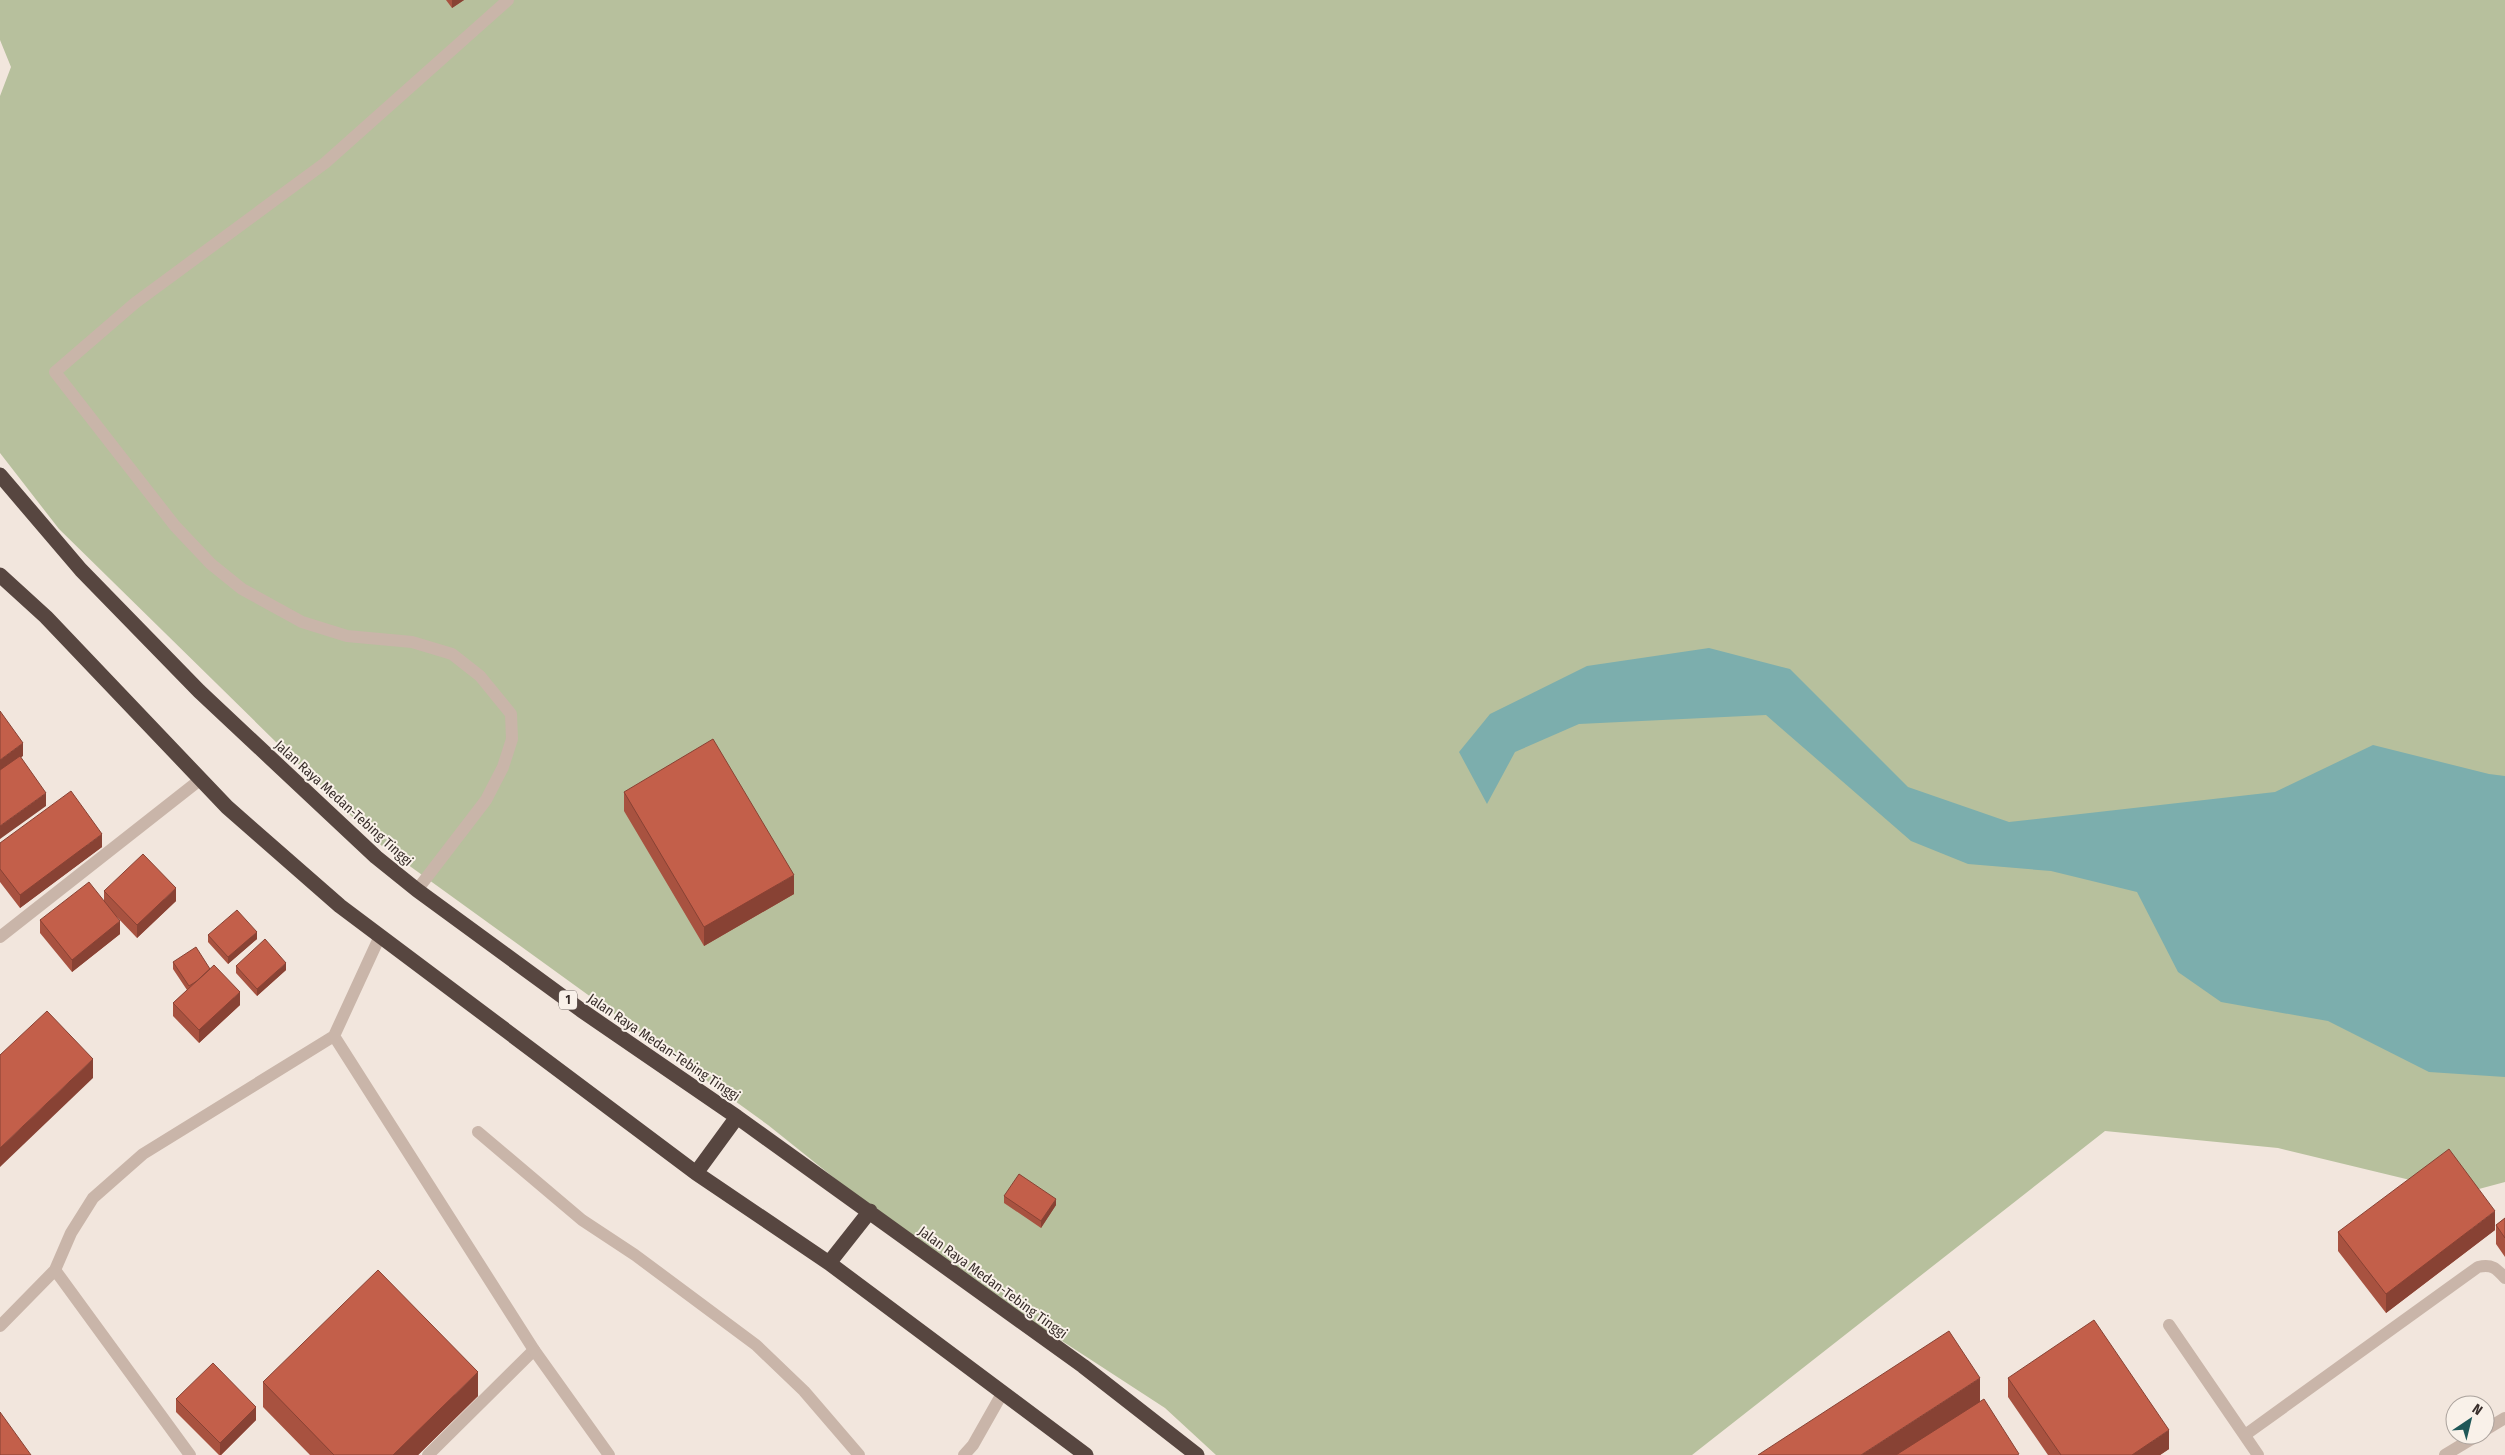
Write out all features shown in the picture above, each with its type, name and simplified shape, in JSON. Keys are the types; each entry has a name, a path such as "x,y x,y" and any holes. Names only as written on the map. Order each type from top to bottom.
{"highway":[{"name":"Jalan Raya Medan-Tebing Tinggi","path":"0,474 81,570 199,691 376,857 417,890 581,1010 737,1116 870,1211 946,1270 1083,1366 1197,1455"},
{"path":"0,575 46,616 227,808 325,893 696,1173 830,1263 1086,1455"},
{"path":"696,1173 737,1116"},
{"path":"830,1263 870,1211"}],"street":[{"path":"417,890 486,800 503,767 512,739 511,714 480,676 452,654 412,642 348,636 302,622 242,589 211,564 175,526 55,372 135,303 325,163 508,0"},
{"path":"0,937 201,779"},
{"path":"0,1326 55,1270 71,1233 93,1198 143,1154 334,1036 380,936"},
{"path":"334,1036 534,1350 609,1455"},
{"path":"478,1132 582,1220 635,1254 756,1345 804,1391 859,1455"},
{"path":"2245,1435 2478,1267 2489,1265 2497,1268 2505,1278"},
{"path":"55,1270 190,1455"},
{"path":"2169,1325 2258,1455"},
{"path":"428,1455 534,1350"},
{"path":"964,1455 973,1445 1003,1392"},
{"path":"2444,1455 2461,1445"}],"green space":[{"path":"0,0 2505,0 2505,1182 2464,1193 2278,1148 2105,1131 1692,1455 1216,1455 1165,1408 933,1257 768,1125 382,846 59,529 0,453 0,96 11,67 0,40"}],"water":[{"path":"1709,648 1790,669 1908,787 2009,822 2275,792 2373,745 2489,774 2505,776 2505,1077 2429,1072 2328,1021 2221,1002 2178,972 2137,892 2051,871 1968,864 1911,841 1766,715 1579,724 1515,752 1487,804 1459,752 1490,714 1587,666"}],"building":[{"path":"0,711 23,743 0,760"},
{"path":"713,739 794,875 704,927 624,792"},
{"path":"20,756 46,793 0,826 0,770"},
{"path":"71,791 102,834 20,895 0,869 0,843"},
{"path":"143,854 176,888 137,925 104,891"},
{"path":"89,882 120,921 72,960 40,920"},
{"path":"237,910 257,932 228,957 208,935"},
{"path":"265,939 286,963 257,989 236,966"},
{"path":"196,947 210,969 189,986 173,962"},
{"path":"214,965 240,992 199,1030 173,1003"},
{"path":"47,1011 93,1059 0,1148 0,1055"},
{"path":"2449,1149 2495,1211 2386,1294 2338,1232"},
{"path":"1019,1174 1056,1199 1041,1221 1004,1196"},
{"path":"2505,1218 2505,1238 2496,1225"},
{"path":"378,1270 478,1372 393,1455 334,1455 263,1382"},
{"path":"2094,1320 2169,1430 2132,1455 2061,1455 2008,1378"},
{"path":"1949,1331 1980,1378 1861,1455 1758,1455"},
{"path":"213,1363 256,1407 220,1443 176,1399"},
{"path":"1984,1399 2019,1454 1896,1455"},
{"path":"0,1412 31,1455 0,1455"}]}
